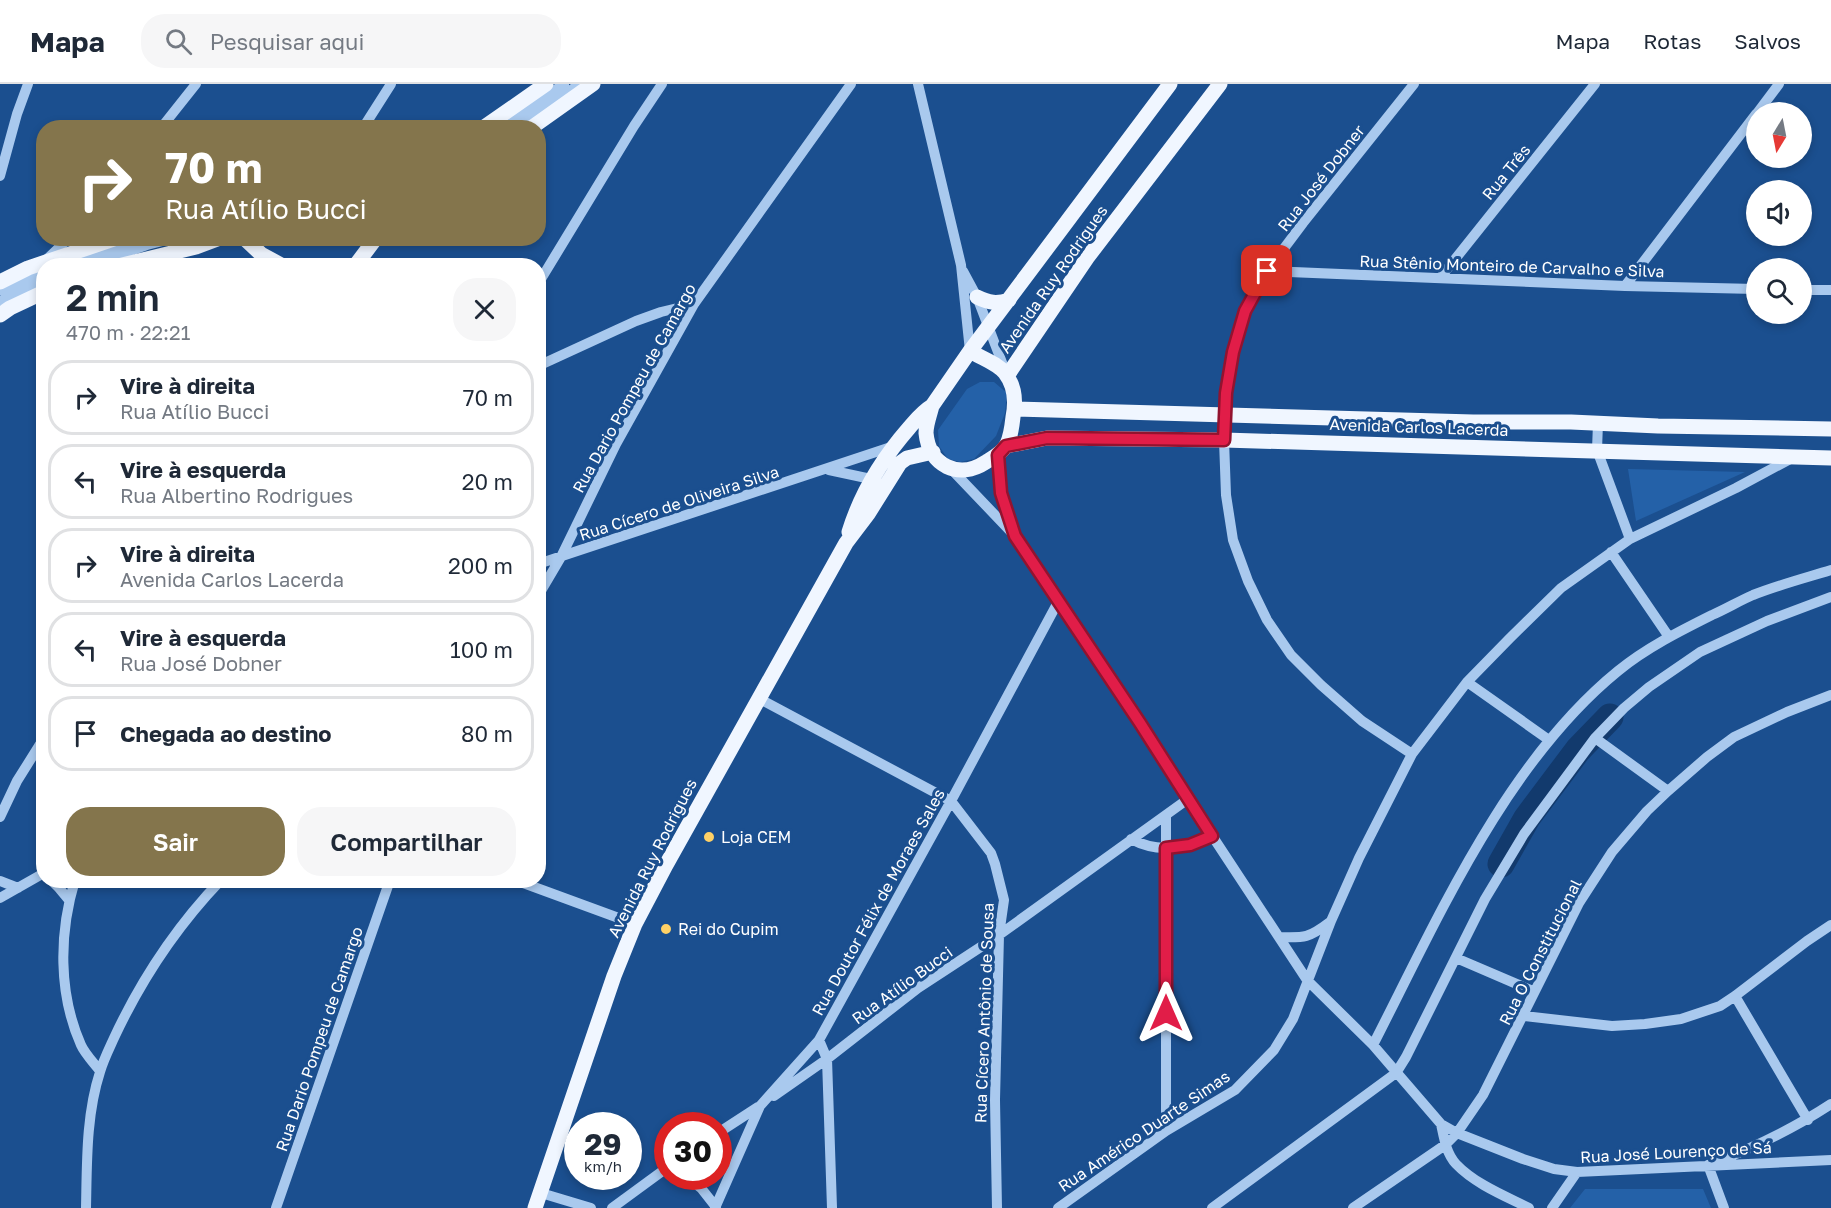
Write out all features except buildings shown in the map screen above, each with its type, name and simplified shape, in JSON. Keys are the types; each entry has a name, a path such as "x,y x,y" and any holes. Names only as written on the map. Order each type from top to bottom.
{"main road":[{"path":"494,120 546,84"},
{"path":"542,120 593,84"},
{"name":"Avenida Ruy Rodrigues","path":"846,543 856,510 871,479 891,447 925,410 932,406 970,351 1170,84"},
{"name":"Avenida Ruy Rodrigues","path":"1002,450 1010,436 1015,409 1014,395 1007,376 1087,258 1220,84"},
{"path":"64,258 92,246"},
{"path":"151,258 199,246"},
{"path":"252,246 268,258"},
{"path":"0,282 28,268 36,267"},
{"path":"3,308 36,295"},
{"path":"977,297 990,303 1009,300"},
{"path":"970,351 995,365 1007,376"},
{"path":"932,406 926,430 928,442 941,462 953,471 971,470 1002,450"},
{"name":"Avenida Carlos Lacerda","path":"1015,409 1831,429"},
{"name":"Avenida Carlos Lacerda","path":"1002,450 1047,438 1224,440 1831,458"},
{"name":"Avenida Ruy Rodrigues","path":"535,1208 614,976 635,924 666,865 846,543 868,514 900,463 907,458 933,452"}],"street":[{"path":"0,176 28,84"},
{"path":"167,120 196,84"},
{"path":"368,120 391,84"},
{"path":"511,120 564,84"},
{"path":"526,120 579,84"},
{"path":"546,271 662,84"},
{"name":"Rua Dario Pompeu de Camargo","path":"546,582 561,557 616,444 694,304 850,84"},
{"path":"918,84 960,265 970,351"},
{"name":"Rua José Dobner","path":"1412,754 1362,721 1321,685 1292,655 1267,620 1248,581 1233,540 1226,495 1224,440 1226,393 1230,366 1245,311 1267,271 1414,84"},
{"name":"Rua Três","path":"1440,278 1596,84"},
{"path":"1765,102 1779,84"},
{"path":"1624,286 1746,127"},
{"path":"51,258 62,246"},
{"path":"79,258 121,246"},
{"path":"110,258 144,246"},
{"path":"960,265 977,297 1007,376"},
{"path":"0,290 36,271"},
{"name":"Rua Stênio Monteiro de Carvalho e Silva","path":"1267,271 1746,289"},
{"path":"0,326 3,308 36,287"},
{"path":"1812,290 1831,290"},
{"path":"546,362 636,321 694,304"},
{"path":"1598,423 1597,450 1630,539"},
{"name":"Rua Cícero de Oliveira Silva","path":"546,562 829,470 891,447"},
{"path":"1002,450 1001,493 1015,536"},
{"name":"Rua Américo Duarte Simas","path":"1058,1208 1166,1131 1234,1090 1261,1064 1280,1041 1293,1019 1331,921 1359,858 1412,754 1467,682 1530,617 1562,588 1630,539 1792,458"},
{"path":"829,470 871,479"},
{"path":"953,471 1015,536 1307,980 1373,1045 1441,1124 1445,1145 1455,1163 1480,1183 1529,1208"},
{"path":"1611,552 1669,637"},
{"path":"1373,1045 1457,882 1493,822 1549,740 1567,718 1619,670 1669,637 1752,595 1831,570"},
{"path":"1212,1208 1396,1073 1485,899 1524,834 1595,738 1624,708 1649,687 1700,652 1767,621 1831,597"},
{"name":"Rua Doutor Félix de Moraes Sales","path":"715,1207 760,1106 819,1040 1058,602"},
{"path":"1467,682 1549,740"},
{"name":"Rua O Constitucional","path":"1353,1208 1445,1145 1457,1133 1483,1095 1579,903 1612,852 1647,811 1707,757 1734,737 1787,712 1831,695"},
{"name":"Rua Cícero Antônio de Sousa","path":"758,698 951,801 986,844 995,864 1004,900 999,935 994,1100 997,1208"},
{"path":"1595,738 1668,791"},
{"path":"0,817 17,781 36,751"},
{"name":"Rua Atílio Bucci","path":"732,1124 827,1059 918,988 999,935 1188,800"},
{"path":"1166,817 1166,1131"},
{"path":"1131,839 1144,846 1166,848 1190,845 1212,836"},
{"path":"0,898 36,880"},
{"path":"0,881 18,888"},
{"path":"59,888 69,900"},
{"path":"73,888 63,931 64,983 69,1012 82,1047 100,1071"},
{"path":"86,1208 90,1120 100,1071 124,1017 145,979 166,946 213,888"},
{"name":"Rua Dario Pompeu de Camargo","path":"276,1208 387,888"},
{"path":"537,888 635,924"},
{"path":"1279,937 1300,938 1314,934 1331,921"},
{"path":"1524,1016 1612,1026 1681,1019 1720,1006 1831,924"},
{"path":"1456,958 1533,991"},
{"path":"1735,996 1808,1120"},
{"path":"819,1040 827,1059 832,1208"},
{"path":"1724,1208 1708,1165 1740,1153 1808,1120 1831,1104"},
{"name":"Rua José Lourenço de Sá","path":"1441,1124 1457,1133 1538,1164 1577,1172 1831,1160"},
{"path":"1552,1208 1577,1172"},
{"path":"612,1208 654,1177"},
{"path":"702,1190 715,1207"},
{"path":"541,1193 591,1208"}],"shaded area":[{"path":"980,382 994,382 1007,393 1005,413 996,436 974,459 960,462 948,459 939,446 938,430 967,389"},
{"path":"1628,469 1745,472 1636,521"},
{"path":"1585,1189 1703,1189 1711,1208 1570,1208"}],"waterway":[{"path":"1501,864 1527,818 1578,750 1610,717"}],"place":[{"name":"Loja CEM","path":"709,837"},
{"name":"Rei do Cupim","path":"666,929"}],"route":[{"path":"1166,1013 1166,848 1190,845 1212,836 1140,723 1015,536 1001,493 998,455 1006,446 1047,438 1224,440 1226,393 1233,352 1245,311 1267,271"}]}
